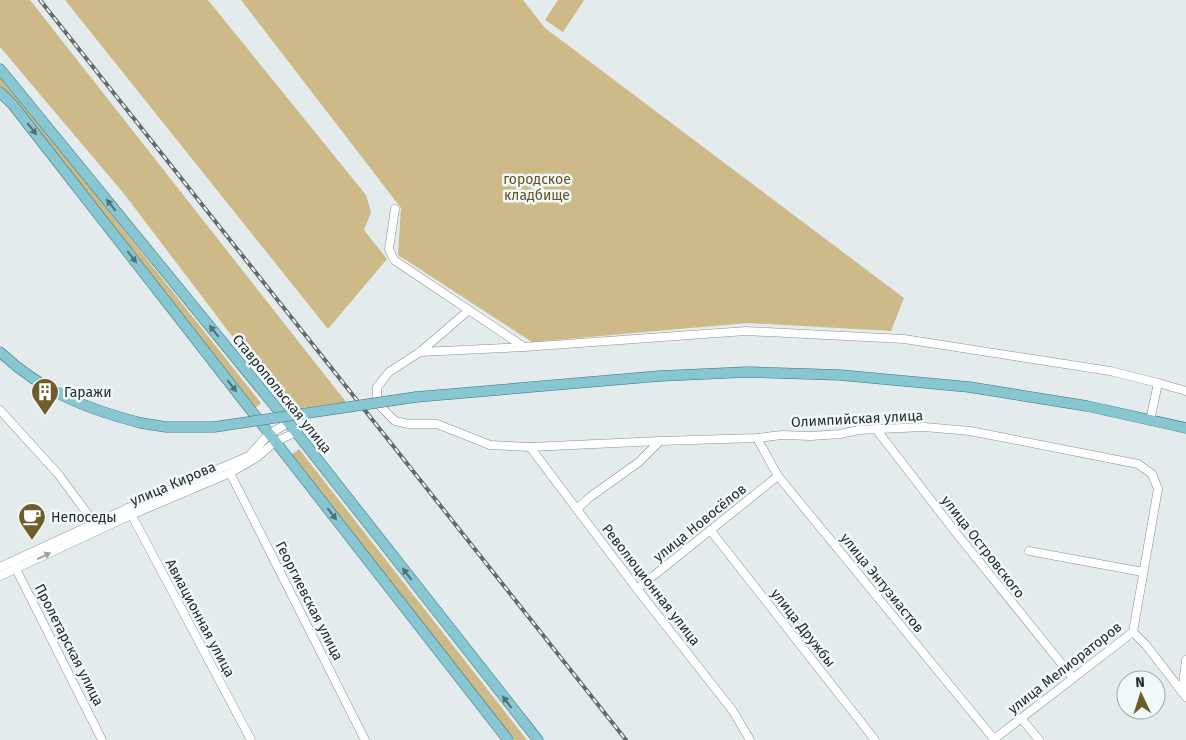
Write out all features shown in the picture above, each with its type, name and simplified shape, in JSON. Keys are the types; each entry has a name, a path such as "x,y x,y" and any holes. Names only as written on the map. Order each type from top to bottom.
{"main road":[{"name":"Ставропольская улица","path":"0,69 296,432 538,740"},
{"path":"0,92 13,105 508,740"},
{"path":"0,352 12,364 37,382 68,399 104,414 141,423 174,427 214,427 416,397 660,376 748,372 840,375 970,386 1078,405 1186,428"}],"street":[{"path":"395,209 389,248 394,260 524,347"},
{"path":"420,352 469,310"},
{"path":"420,352 524,347 746,331 904,339 1110,371 1158,382 1186,391"},
{"name":"Олимпийская улица","path":"420,352 389,372 377,388 377,396 381,407 396,421 409,424 437,424 490,445 530,447 757,438 924,427 970,431 1138,464 1152,474 1158,489"},
{"path":"1150,421 1158,382"},
{"path":"0,410 59,475 95,524"},
{"name":"улица Кирова","path":"0,567 14,565 249,456 288,423"},
{"name":"улица Островского","path":"876,429 953,529 1073,678"},
{"name":"улица Кирова","path":"0,576 14,565 95,524 230,473 256,458 272,438 296,432"},
{"name":"улица Энтузиастов","path":"757,438 778,476 994,740"},
{"path":"577,509 639,462 660,441"},
{"name":"Революционная улица","path":"530,447 637,589 733,711 750,740"},
{"name":"Георгиевская улица","path":"230,473 365,740"},
{"name":"улица Новосёлов","path":"637,589 778,476"},
{"name":"улица Мелиораторов","path":"994,740 1133,632 1158,489"},
{"name":"Авиационная улица","path":"130,512 251,740"},
{"name":"улица Дружбы","path":"711,530 876,740"},
{"path":"1029,550 1143,572"},
{"name":"Пролетарская улица","path":"14,565 102,740"},
{"path":"1133,632 1146,645 1184,694"},
{"path":"1184,694 1186,660"},
{"path":"1021,718 1039,740"}],"green space":[{"path":"0,0 30,0 346,402 288,410 125,195 0,47"},
{"path":"65,0 208,0 366,195 371,212 364,230 387,259 328,329"},
{"name":"городское кладбище","path":"241,0 523,0 545,28 904,298 891,331 748,323 532,342 398,255 401,208"},
{"path":"558,0 584,0 563,32 545,20"},
{"path":"0,74 261,403 255,408 0,86"},
{"path":"299,449 527,740 515,740 291,455"}],"railway":[{"path":"40,0 626,740"}],"place":[{"name":"Гаражи","path":"45,416"},
{"name":"Непоседы","path":"32,541"}]}
